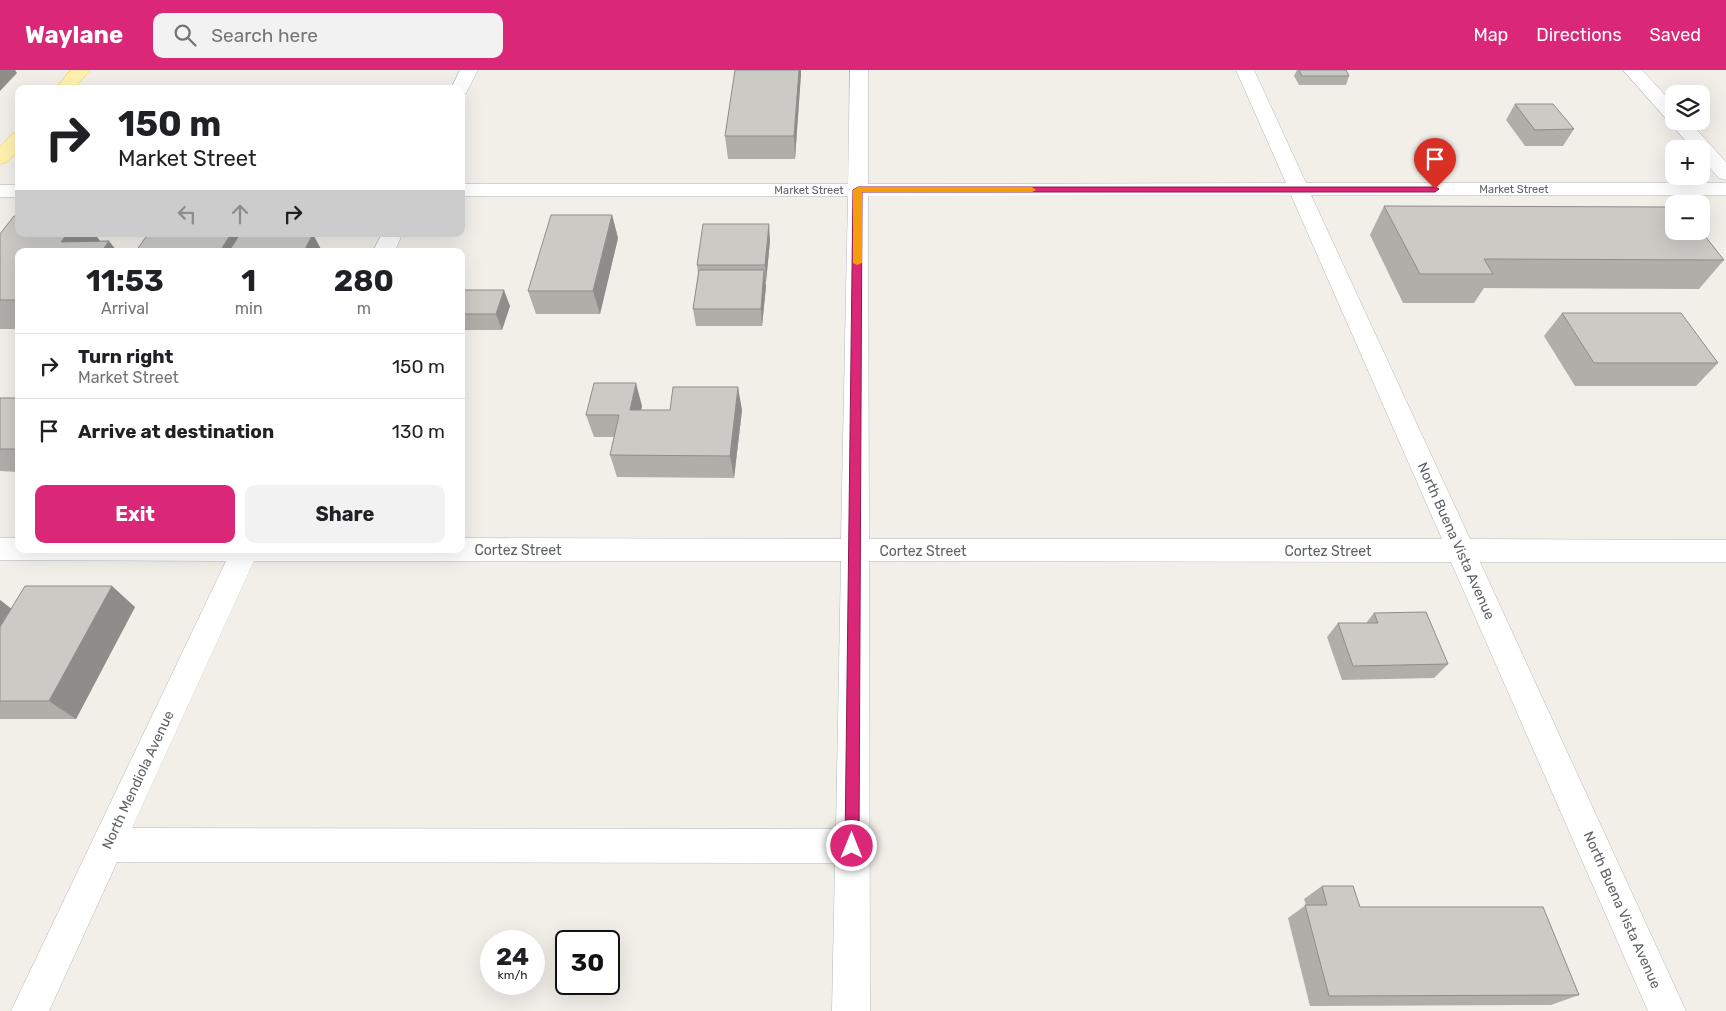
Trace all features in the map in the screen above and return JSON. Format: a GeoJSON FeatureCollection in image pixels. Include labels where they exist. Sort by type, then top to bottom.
{"type":"FeatureCollection","features":[{"type":"Feature","properties":{"kind":"main road"},"geometry":{"type":"LineString","coordinates":[[68,85],[81,70]]}},
{"type":"Feature","properties":{"kind":"main road"},"geometry":{"type":"LineString","coordinates":[[0,158],[15,142]]}},
{"type":"Feature","properties":{"kind":"street"},"geometry":{"type":"LineString","coordinates":[[462,85],[469,70]]}},
{"type":"Feature","properties":{"kind":"street"},"geometry":{"type":"LineString","coordinates":[[851,1011],[859,70]]}},
{"type":"Feature","properties":{"kind":"street","name":"North Buena Vista Avenue"},"geometry":{"type":"LineString","coordinates":[[1245,70],[1667,1011]]}},
{"type":"Feature","properties":{"kind":"street"},"geometry":{"type":"LineString","coordinates":[[1632,70],[1665,106]]}},
{"type":"Feature","properties":{"kind":"street"},"geometry":{"type":"LineString","coordinates":[[1686,130],[1726,174]]}},
{"type":"Feature","properties":{"kind":"street","name":"Market Street"},"geometry":{"type":"LineString","coordinates":[[465,190],[1726,189]]}},
{"type":"Feature","properties":{"kind":"street"},"geometry":{"type":"LineString","coordinates":[[0,191],[15,191]]}},
{"type":"Feature","properties":{"kind":"street","name":"Cortez Street"},"geometry":{"type":"LineString","coordinates":[[0,549],[15,549]]}},
{"type":"Feature","properties":{"kind":"street","name":"Cortez Street"},"geometry":{"type":"LineString","coordinates":[[465,550],[1726,551]]}},
{"type":"Feature","properties":{"kind":"street","name":"North Mendiola Avenue"},"geometry":{"type":"LineString","coordinates":[[30,1011],[243,553]]}},
{"type":"Feature","properties":{"kind":"street"},"geometry":{"type":"LineString","coordinates":[[108,845],[852,846]]}},
{"type":"Feature","properties":{"kind":"building"},"geometry":{"type":"Polygon","coordinates":[[[735,70],[799,70],[794,136],[725,136],[735,70]]]}},
{"type":"Feature","properties":{"kind":"building"},"geometry":{"type":"Polygon","coordinates":[[[1299,70],[1346,70],[1349,76],[1302,76],[1299,70]]]}},
{"type":"Feature","properties":{"kind":"building"},"geometry":{"type":"Polygon","coordinates":[[[1515,104],[1553,104],[1574,129],[1535,130],[1515,104]]]}},
{"type":"Feature","properties":{"kind":"building"},"geometry":{"type":"Polygon","coordinates":[[[1384,206],[1665,207],[1665,240],[1708,240],[1724,260],[1484,259],[1493,274],[1420,274],[1384,206]]]}},
{"type":"Feature","properties":{"kind":"building"},"geometry":{"type":"Polygon","coordinates":[[[551,215],[612,215],[593,291],[528,291],[551,215]]]}},
{"type":"Feature","properties":{"kind":"building"},"geometry":{"type":"Polygon","coordinates":[[[15,216],[15,237],[65,237],[61,242],[109,241],[104,248],[15,248],[15,300],[0,300],[0,234],[15,216]]]}},
{"type":"Feature","properties":{"kind":"building"},"geometry":{"type":"Polygon","coordinates":[[[703,224],[769,224],[765,265],[697,265],[703,224]]]}},
{"type":"Feature","properties":{"kind":"building"},"geometry":{"type":"Polygon","coordinates":[[[146,237],[229,237],[222,248],[138,248],[146,237]]]}},
{"type":"Feature","properties":{"kind":"building"},"geometry":{"type":"Polygon","coordinates":[[[238,237],[311,237],[306,248],[231,248],[238,237]]]}},
{"type":"Feature","properties":{"kind":"building"},"geometry":{"type":"Polygon","coordinates":[[[699,270],[764,270],[761,309],[693,309],[699,270]]]}},
{"type":"Feature","properties":{"kind":"building"},"geometry":{"type":"Polygon","coordinates":[[[465,290],[504,290],[496,314],[465,314],[465,290]]]}},
{"type":"Feature","properties":{"kind":"building"},"geometry":{"type":"Polygon","coordinates":[[[1562,313],[1681,313],[1718,363],[1594,363],[1562,313]]]}},
{"type":"Feature","properties":{"kind":"building"},"geometry":{"type":"Polygon","coordinates":[[[594,383],[636,383],[630,410],[670,410],[673,387],[738,387],[730,456],[610,455],[619,415],[586,415],[594,383]]]}},
{"type":"Feature","properties":{"kind":"building"},"geometry":{"type":"Polygon","coordinates":[[[0,398],[15,398],[15,449],[0,449],[0,398]]]}},
{"type":"Feature","properties":{"kind":"building"},"geometry":{"type":"Polygon","coordinates":[[[25,586],[112,586],[49,701],[0,701],[0,627],[25,586]]]}},
{"type":"Feature","properties":{"kind":"building"},"geometry":{"type":"Polygon","coordinates":[[[1426,612],[1448,664],[1353,666],[1338,623],[1378,623],[1374,613],[1426,612]]]}},
{"type":"Feature","properties":{"kind":"building"},"geometry":{"type":"Polygon","coordinates":[[[1322,886],[1353,886],[1360,907],[1543,907],[1579,995],[1329,996],[1305,905],[1327,905],[1322,886]]]}},
{"type":"Feature","properties":{"kind":"slow traffic"},"geometry":{"type":"LineString","coordinates":[[857,263],[858,190],[1032,190]]}},
{"type":"Feature","properties":{"kind":"route"},"geometry":{"type":"LineString","coordinates":[[852,846],[858,190],[1435,189]]}}]}
